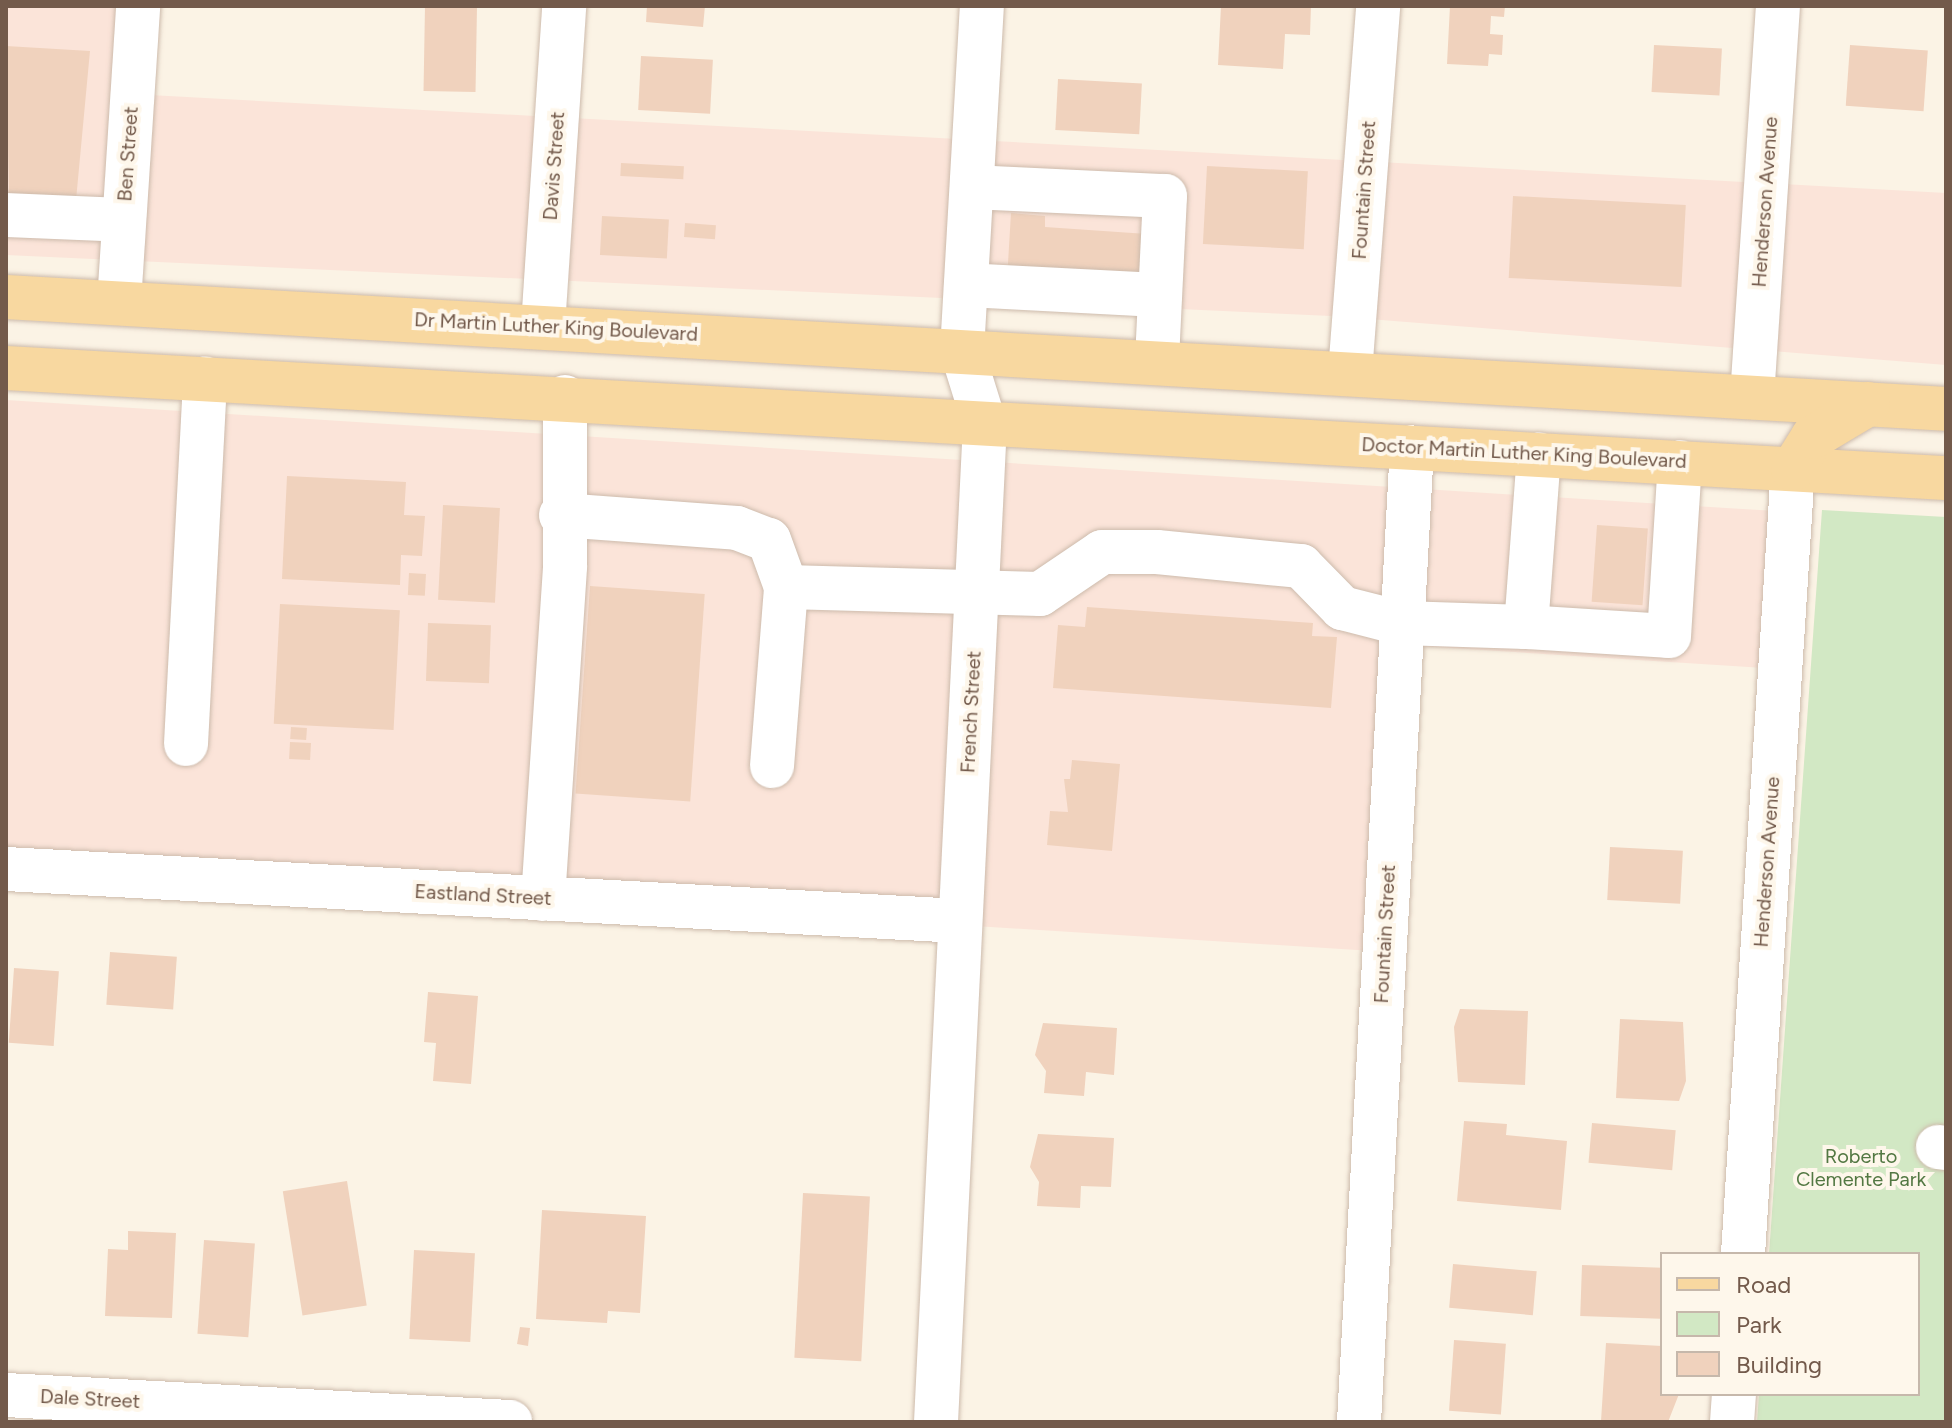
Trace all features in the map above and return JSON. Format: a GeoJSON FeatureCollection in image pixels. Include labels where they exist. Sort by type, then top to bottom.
{"type":"FeatureCollection","features":[{"type":"Feature","properties":{"kind":"main road","name":"Dr Martin Luther King Boulevard"},"geometry":{"type":"LineString","coordinates":[[6,297],[1157,362]]}},
{"type":"Feature","properties":{"kind":"main road"},"geometry":{"type":"LineString","coordinates":[[1157,362],[1946,409]]}},
{"type":"Feature","properties":{"kind":"main road"},"geometry":{"type":"LineString","coordinates":[[6,368],[984,422]]}},
{"type":"Feature","properties":{"kind":"main road"},"geometry":{"type":"LineString","coordinates":[[1793,469],[1813,437],[1868,404]]}},
{"type":"Feature","properties":{"kind":"main road","name":"Doctor Martin Luther King Boulevard"},"geometry":{"type":"LineString","coordinates":[[984,422],[1946,478]]}},
{"type":"Feature","properties":{"kind":"street","name":"Ben Street"},"geometry":{"type":"LineString","coordinates":[[119,303],[138,6]]}},
{"type":"Feature","properties":{"kind":"street","name":"Davis Street"},"geometry":{"type":"LineString","coordinates":[[543,326],[564,6]]}},
{"type":"Feature","properties":{"kind":"street","name":"French Street"},"geometry":{"type":"LineString","coordinates":[[936,1422],[984,422],[962,351],[982,6]]}},
{"type":"Feature","properties":{"kind":"street","name":"Fountain Street"},"geometry":{"type":"LineString","coordinates":[[1350,373],[1378,6]]}},
{"type":"Feature","properties":{"kind":"street","name":"Henderson Avenue"},"geometry":{"type":"LineString","coordinates":[[1752,397],[1778,6]]}},
{"type":"Feature","properties":{"kind":"street"},"geometry":{"type":"LineString","coordinates":[[972,187],[1165,196],[1157,362]]}},
{"type":"Feature","properties":{"kind":"street"},"geometry":{"type":"LineString","coordinates":[[6,215],[124,220]]}},
{"type":"Feature","properties":{"kind":"street"},"geometry":{"type":"LineString","coordinates":[[966,285],[1160,295]]}},
{"type":"Feature","properties":{"kind":"street"},"geometry":{"type":"LineString","coordinates":[[186,744],[205,378]]}},
{"type":"Feature","properties":{"kind":"street"},"geometry":{"type":"LineString","coordinates":[[543,899],[565,566],[561,515],[565,397]]}},
{"type":"Feature","properties":{"kind":"street","name":"Fountain Street"},"geometry":{"type":"LineString","coordinates":[[1359,1422],[1412,447]]}},
{"type":"Feature","properties":{"kind":"street"},"geometry":{"type":"LineString","coordinates":[[1526,627],[1539,454]]}},
{"type":"Feature","properties":{"kind":"street"},"geometry":{"type":"LineString","coordinates":[[786,587],[976,597],[1040,594],[1102,552],[1157,552],[1301,566],[1342,608],[1401,623],[1669,636],[1680,462]]}},
{"type":"Feature","properties":{"kind":"street","name":"Henderson Avenue"},"geometry":{"type":"LineString","coordinates":[[1743,1252],[1793,469]]}},
{"type":"Feature","properties":{"kind":"street"},"geometry":{"type":"LineString","coordinates":[[561,515],[737,528],[769,540],[786,587],[772,766]]}},
{"type":"Feature","properties":{"kind":"street","name":"Eastland Street"},"geometry":{"type":"LineString","coordinates":[[6,869],[960,921]]}},
{"type":"Feature","properties":{"kind":"street","name":"Dale Street"},"geometry":{"type":"LineString","coordinates":[[6,1395],[412,1420],[510,1422]]}},
{"type":"Feature","properties":{"kind":"street"},"geometry":{"type":"LineString","coordinates":[[1732,1422],[1734,1396]]}},
{"type":"Feature","properties":{"kind":"shaded area"},"geometry":{"type":"Polygon","coordinates":[[[6,6],[118,6],[113,93],[1946,193],[1946,365],[1331,316],[6,255],[6,6]]]}},
{"type":"Feature","properties":{"kind":"shaded area"},"geometry":{"type":"Polygon","coordinates":[[[6,400],[1806,513],[1795,670],[1388,644],[1373,951],[6,865],[6,400]]]}},
{"type":"Feature","properties":{"kind":"green space","name":"Roberto Clemente Park"},"geometry":{"type":"Polygon","coordinates":[[[1822,510],[1946,517],[1946,1422],[1757,1422],[1759,1396],[1920,1396],[1920,1252],[1769,1252],[1822,510]]]}},
{"type":"Feature","properties":{"kind":"building"},"geometry":{"type":"Polygon","coordinates":[[[425,6],[477,7],[476,92],[424,91],[425,6]]]}},
{"type":"Feature","properties":{"kind":"building"},"geometry":{"type":"Polygon","coordinates":[[[647,6],[705,6],[703,27],[646,22],[647,6]]]}},
{"type":"Feature","properties":{"kind":"building"},"geometry":{"type":"Polygon","coordinates":[[[1221,6],[1311,6],[1310,35],[1285,34],[1283,69],[1218,65],[1221,6]]]}},
{"type":"Feature","properties":{"kind":"building"},"geometry":{"type":"Polygon","coordinates":[[[1450,6],[1505,6],[1504,17],[1491,16],[1490,34],[1503,35],[1502,55],[1489,54],[1488,66],[1447,64],[1450,6]]]}},
{"type":"Feature","properties":{"kind":"building"},"geometry":{"type":"Polygon","coordinates":[[[1654,45],[1722,49],[1719,95],[1652,92],[1654,45]]]}},
{"type":"Feature","properties":{"kind":"building"},"geometry":{"type":"Polygon","coordinates":[[[1850,45],[1928,50],[1924,111],[1846,106],[1850,45]]]}},
{"type":"Feature","properties":{"kind":"building"},"geometry":{"type":"Polygon","coordinates":[[[6,46],[90,51],[76,200],[9,195],[6,46]]]}},
{"type":"Feature","properties":{"kind":"building"},"geometry":{"type":"Polygon","coordinates":[[[641,56],[713,60],[710,114],[638,110],[641,56]]]}},
{"type":"Feature","properties":{"kind":"building"},"geometry":{"type":"Polygon","coordinates":[[[1058,79],[1142,83],[1139,134],[1055,130],[1058,79]]]}},
{"type":"Feature","properties":{"kind":"building"},"geometry":{"type":"Polygon","coordinates":[[[621,163],[684,166],[683,179],[620,176],[621,163]]]}},
{"type":"Feature","properties":{"kind":"building"},"geometry":{"type":"Polygon","coordinates":[[[1207,166],[1308,171],[1304,249],[1203,244],[1207,166]]]}},
{"type":"Feature","properties":{"kind":"building"},"geometry":{"type":"Polygon","coordinates":[[[1513,196],[1686,205],[1681,287],[1509,278],[1513,196]]]}},
{"type":"Feature","properties":{"kind":"building"},"geometry":{"type":"Polygon","coordinates":[[[1011,213],[1045,216],[1045,227],[1147,234],[1144,288],[1007,280],[1011,213]]]}},
{"type":"Feature","properties":{"kind":"building"},"geometry":{"type":"Polygon","coordinates":[[[602,216],[669,220],[667,258],[600,255],[602,216]]]}},
{"type":"Feature","properties":{"kind":"building"},"geometry":{"type":"Polygon","coordinates":[[[685,223],[716,225],[715,239],[684,237],[685,223]]]}},
{"type":"Feature","properties":{"kind":"building"},"geometry":{"type":"Polygon","coordinates":[[[287,476],[406,482],[404,515],[425,516],[422,556],[401,555],[400,585],[282,579],[287,476]]]}},
{"type":"Feature","properties":{"kind":"building"},"geometry":{"type":"Polygon","coordinates":[[[443,505],[500,508],[495,603],[438,600],[443,505]]]}},
{"type":"Feature","properties":{"kind":"building"},"geometry":{"type":"Polygon","coordinates":[[[1597,525],[1648,529],[1643,605],[1592,602],[1597,525]]]}},
{"type":"Feature","properties":{"kind":"building"},"geometry":{"type":"Polygon","coordinates":[[[409,573],[426,574],[425,596],[408,595],[409,573]]]}},
{"type":"Feature","properties":{"kind":"building"},"geometry":{"type":"Polygon","coordinates":[[[590,586],[705,594],[690,802],[575,793],[590,586]]]}},
{"type":"Feature","properties":{"kind":"building"},"geometry":{"type":"Polygon","coordinates":[[[280,604],[400,610],[394,730],[274,724],[280,604]]]}},
{"type":"Feature","properties":{"kind":"building"},"geometry":{"type":"Polygon","coordinates":[[[1087,607],[1313,623],[1312,636],[1337,637],[1331,708],[1053,688],[1058,625],[1085,627],[1087,607]]]}},
{"type":"Feature","properties":{"kind":"building"},"geometry":{"type":"Polygon","coordinates":[[[428,623],[491,625],[489,683],[426,681],[428,623]]]}},
{"type":"Feature","properties":{"kind":"building"},"geometry":{"type":"Polygon","coordinates":[[[291,727],[307,728],[306,740],[290,739],[291,727]]]}},
{"type":"Feature","properties":{"kind":"building"},"geometry":{"type":"Polygon","coordinates":[[[290,742],[311,743],[310,760],[289,759],[290,742]]]}},
{"type":"Feature","properties":{"kind":"building"},"geometry":{"type":"Polygon","coordinates":[[[1072,760],[1120,764],[1112,851],[1047,845],[1050,811],[1068,812],[1064,779],[1070,779],[1072,760]]]}},
{"type":"Feature","properties":{"kind":"building"},"geometry":{"type":"Polygon","coordinates":[[[1610,847],[1683,851],[1680,904],[1607,900],[1610,847]]]}},
{"type":"Feature","properties":{"kind":"building"},"geometry":{"type":"Polygon","coordinates":[[[110,952],[177,957],[173,1010],[106,1005],[110,952]]]}},
{"type":"Feature","properties":{"kind":"building"},"geometry":{"type":"Polygon","coordinates":[[[14,968],[59,971],[54,1046],[9,1043],[14,968]]]}},
{"type":"Feature","properties":{"kind":"building"},"geometry":{"type":"Polygon","coordinates":[[[428,992],[478,996],[471,1084],[433,1081],[436,1043],[424,1042],[428,992]]]}},
{"type":"Feature","properties":{"kind":"building"},"geometry":{"type":"Polygon","coordinates":[[[1460,1009],[1528,1011],[1525,1085],[1458,1082],[1454,1027],[1460,1009]]]}},
{"type":"Feature","properties":{"kind":"building"},"geometry":{"type":"Polygon","coordinates":[[[1620,1019],[1683,1022],[1686,1081],[1679,1101],[1616,1098],[1620,1019]]]}},
{"type":"Feature","properties":{"kind":"building"},"geometry":{"type":"Polygon","coordinates":[[[1043,1023],[1117,1028],[1114,1075],[1086,1072],[1084,1096],[1044,1093],[1046,1071],[1035,1055],[1043,1023]]]}},
{"type":"Feature","properties":{"kind":"building"},"geometry":{"type":"Polygon","coordinates":[[[1464,1121],[1507,1124],[1506,1135],[1567,1141],[1561,1210],[1457,1201],[1464,1121]]]}},
{"type":"Feature","properties":{"kind":"building"},"geometry":{"type":"Polygon","coordinates":[[[1592,1123],[1676,1130],[1672,1170],[1589,1163],[1592,1123]]]}},
{"type":"Feature","properties":{"kind":"building"},"geometry":{"type":"Polygon","coordinates":[[[1038,1134],[1114,1138],[1111,1187],[1081,1186],[1080,1208],[1037,1206],[1039,1182],[1030,1167],[1038,1134]]]}},
{"type":"Feature","properties":{"kind":"building"},"geometry":{"type":"Polygon","coordinates":[[[347,1181],[367,1305],[303,1316],[283,1191],[347,1181]]]}},
{"type":"Feature","properties":{"kind":"building"},"geometry":{"type":"Polygon","coordinates":[[[803,1193],[870,1197],[861,1361],[794,1358],[803,1193]]]}},
{"type":"Feature","properties":{"kind":"building"},"geometry":{"type":"Polygon","coordinates":[[[542,1210],[646,1216],[640,1313],[608,1311],[607,1323],[536,1319],[542,1210]]]}},
{"type":"Feature","properties":{"kind":"building"},"geometry":{"type":"Polygon","coordinates":[[[128,1231],[176,1233],[172,1318],[105,1316],[108,1249],[128,1250],[128,1231]]]}},
{"type":"Feature","properties":{"kind":"building"},"geometry":{"type":"Polygon","coordinates":[[[204,1240],[255,1244],[248,1337],[197,1334],[204,1240]]]}},
{"type":"Feature","properties":{"kind":"building"},"geometry":{"type":"Polygon","coordinates":[[[414,1250],[475,1253],[470,1342],[409,1339],[414,1250]]]}},
{"type":"Feature","properties":{"kind":"building"},"geometry":{"type":"Polygon","coordinates":[[[1453,1264],[1537,1271],[1533,1315],[1449,1308],[1453,1264]]]}},
{"type":"Feature","properties":{"kind":"building"},"geometry":{"type":"Polygon","coordinates":[[[1582,1265],[1660,1268],[1660,1319],[1580,1316],[1582,1265]]]}},
{"type":"Feature","properties":{"kind":"building"},"geometry":{"type":"Polygon","coordinates":[[[520,1327],[530,1328],[528,1346],[517,1344],[520,1327]]]}},
{"type":"Feature","properties":{"kind":"building"},"geometry":{"type":"Polygon","coordinates":[[[1454,1340],[1506,1344],[1501,1414],[1449,1411],[1454,1340]]]}},
{"type":"Feature","properties":{"kind":"building"},"geometry":{"type":"Polygon","coordinates":[[[1606,1343],[1660,1346],[1660,1396],[1678,1396],[1668,1422],[1601,1421],[1606,1343]]]}}]}
